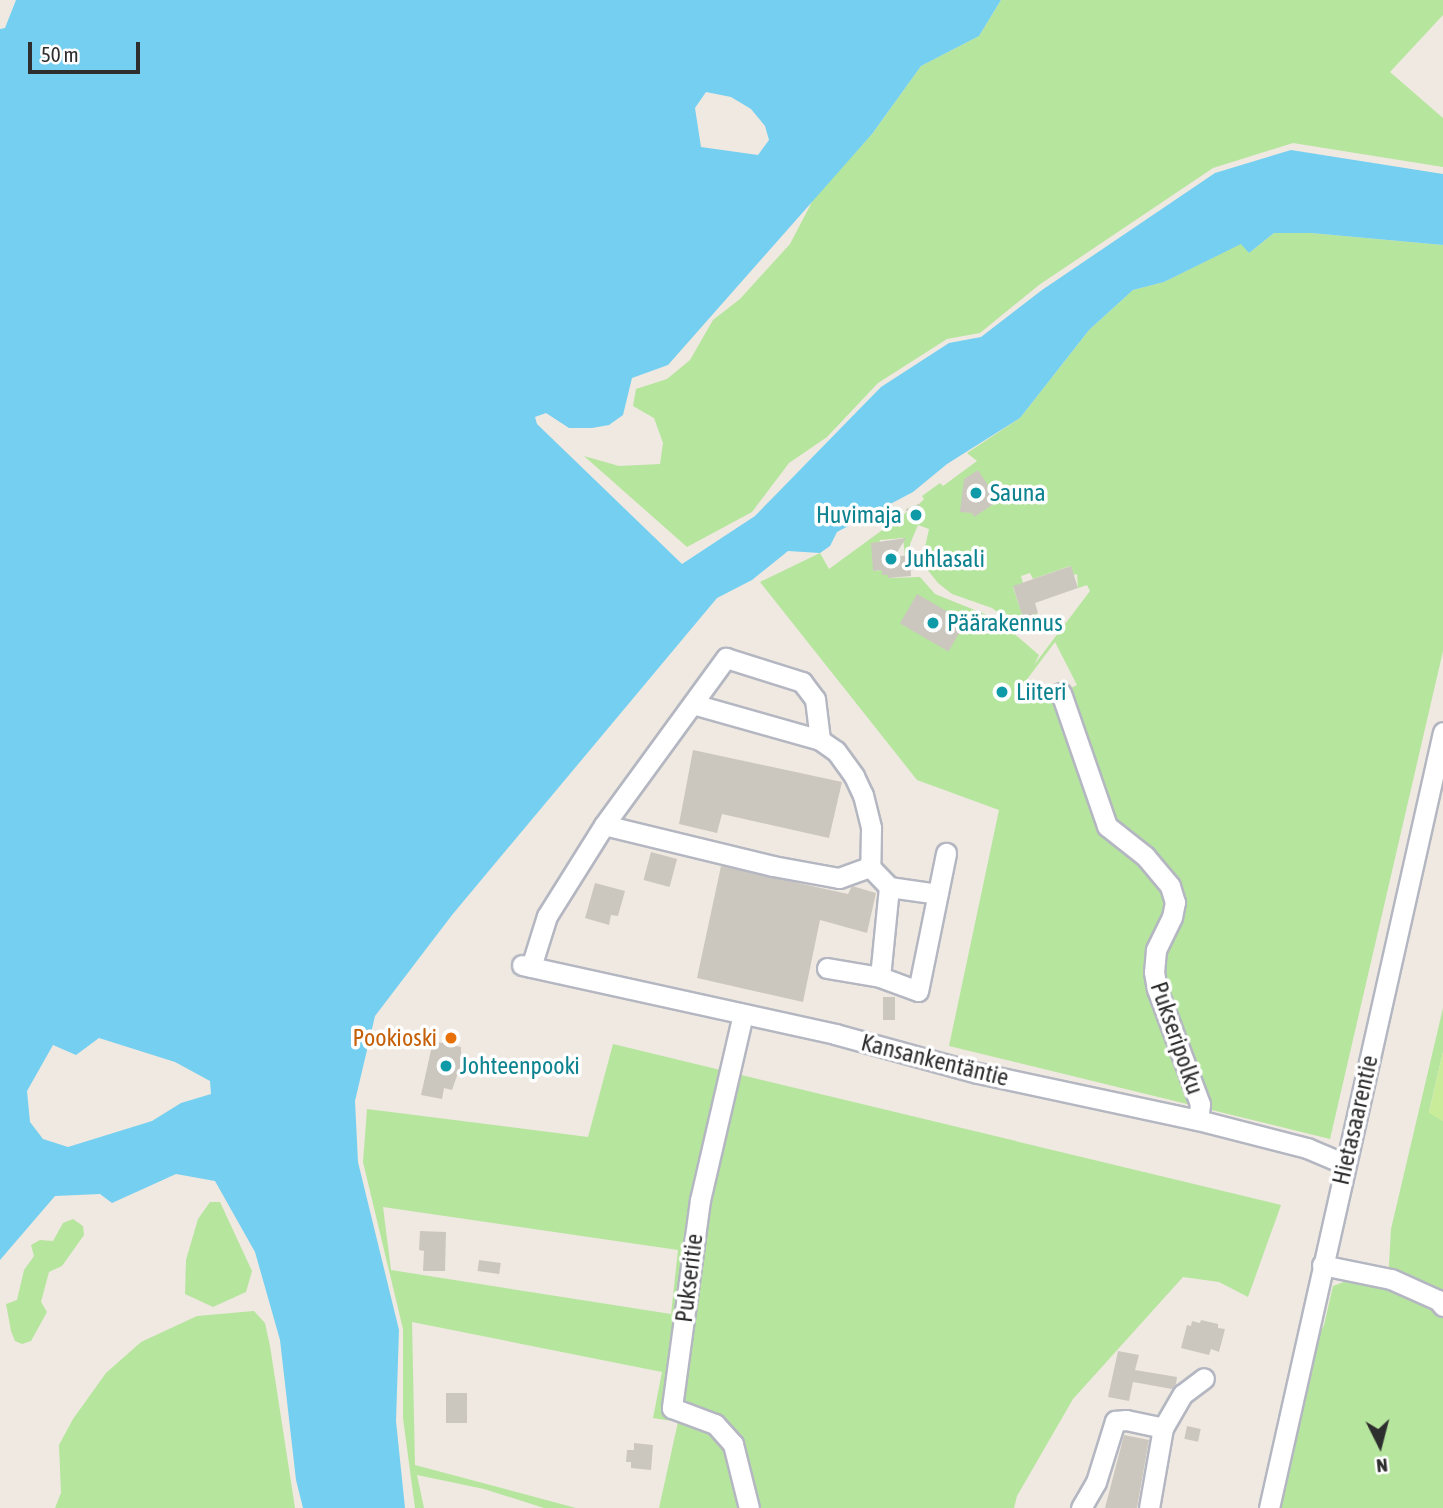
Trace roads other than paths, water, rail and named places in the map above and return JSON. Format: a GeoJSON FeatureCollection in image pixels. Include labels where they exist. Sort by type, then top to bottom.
{"type":"FeatureCollection","features":[{"type":"Feature","properties":{"kind":"street"},"geometry":{"type":"LineString","coordinates":[[820,740],[815,699],[802,682],[726,658],[604,825],[774,866],[839,878],[870,867]]}},
{"type":"Feature","properties":{"kind":"street","name":"Pukseripolku"},"geometry":{"type":"LineString","coordinates":[[1061,693],[1107,826],[1145,856],[1170,886],[1175,902],[1172,917],[1156,950],[1154,972],[1157,989],[1200,1104],[1198,1120]]}},
{"type":"Feature","properties":{"kind":"street"},"geometry":{"type":"LineString","coordinates":[[693,704],[820,740],[836,751],[863,795],[870,828],[870,867],[889,887],[938,894]]}},
{"type":"Feature","properties":{"kind":"street","name":"Hietasaarentie"},"geometry":{"type":"LineString","coordinates":[[1269,1508],[1443,732]]}},
{"type":"Feature","properties":{"kind":"street","name":"Kansankentäntie"},"geometry":{"type":"LineString","coordinates":[[604,825],[547,916],[527,966],[835,1034],[978,1073],[1198,1120],[1307,1148],[1345,1164]]}},
{"type":"Feature","properties":{"kind":"street"},"geometry":{"type":"LineString","coordinates":[[827,968],[880,977],[918,991],[946,853]]}},
{"type":"Feature","properties":{"kind":"street"},"geometry":{"type":"LineString","coordinates":[[880,977],[889,887]]}},
{"type":"Feature","properties":{"kind":"street","name":"Pukseritie"},"geometry":{"type":"LineString","coordinates":[[743,1014],[700,1200],[672,1408],[715,1424],[733,1444],[749,1508]]}},
{"type":"Feature","properties":{"kind":"street"},"geometry":{"type":"LineString","coordinates":[[1322,1265],[1391,1279],[1438,1300],[1443,1306]]}},
{"type":"Feature","properties":{"kind":"street"},"geometry":{"type":"LineString","coordinates":[[1149,1508],[1163,1428],[1183,1394],[1204,1378]]}},
{"type":"Feature","properties":{"kind":"street"},"geometry":{"type":"LineString","coordinates":[[1081,1508],[1096,1482],[1115,1421],[1126,1420],[1163,1428]]}},
{"type":"Feature","properties":{"kind":"water"},"geometry":{"type":"Polygon","coordinates":[[[16,0],[1001,0],[979,36],[921,66],[872,134],[668,365],[632,378],[623,415],[609,425],[592,428],[569,428],[546,413],[535,417],[537,424],[682,564],[755,516],[881,387],[949,343],[981,337],[1042,290],[1215,173],[1291,150],[1443,174],[1443,245],[1311,233],[1274,233],[1249,253],[1241,244],[1164,282],[1133,290],[1089,330],[1020,418],[947,464],[913,492],[837,532],[830,546],[820,553],[788,551],[752,580],[717,598],[452,915],[375,1016],[355,1101],[358,1162],[399,1330],[396,1421],[405,1508],[303,1508],[296,1480],[280,1340],[255,1252],[215,1181],[176,1174],[112,1203],[100,1194],[55,1196],[0,1260],[0,29],[5,28],[16,0]],[[706,92],[695,108],[701,147],[758,155],[769,140],[765,126],[751,109],[731,97],[706,92]],[[99,1038],[76,1055],[53,1045],[27,1091],[30,1122],[43,1139],[68,1147],[152,1121],[181,1103],[211,1094],[210,1081],[175,1062],[99,1038]]]}},
{"type":"Feature","properties":{"kind":"place","name":"Sauna"},"geometry":{"type":"Point","coordinates":[976,493]}},
{"type":"Feature","properties":{"kind":"place","name":"Huvimaja"},"geometry":{"type":"Point","coordinates":[916,515]}},
{"type":"Feature","properties":{"kind":"place","name":"Juhlasali"},"geometry":{"type":"Point","coordinates":[891,559]}},
{"type":"Feature","properties":{"kind":"place","name":"Päärakennus"},"geometry":{"type":"Point","coordinates":[933,623]}},
{"type":"Feature","properties":{"kind":"place","name":"Liiteri"},"geometry":{"type":"Point","coordinates":[1002,692]}},
{"type":"Feature","properties":{"kind":"place","name":"Pookioski"},"geometry":{"type":"Point","coordinates":[451,1038]}},
{"type":"Feature","properties":{"kind":"place","name":"Johteenpooki"},"geometry":{"type":"Point","coordinates":[446,1066]}}]}
